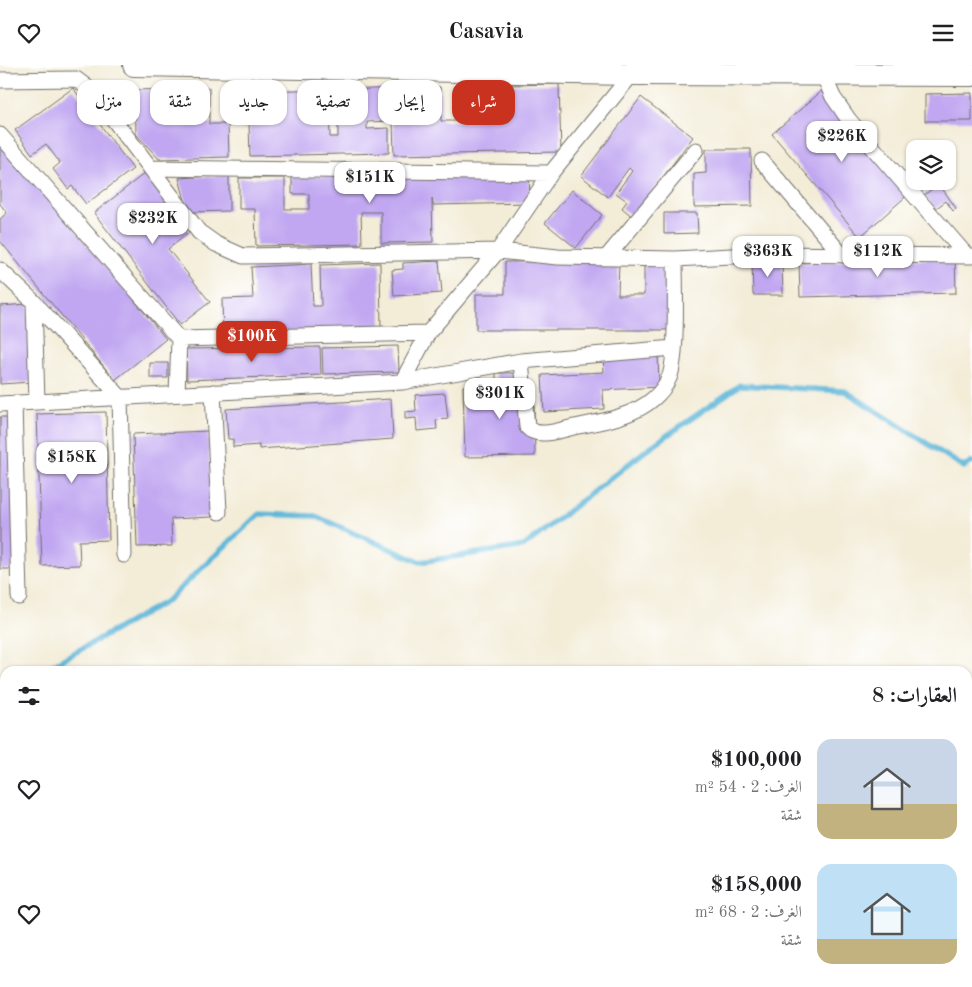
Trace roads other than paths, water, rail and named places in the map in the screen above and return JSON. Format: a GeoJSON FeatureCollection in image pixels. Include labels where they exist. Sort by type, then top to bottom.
{"type":"FeatureCollection","features":[{"type":"Feature","properties":{"kind":"main road"},"geometry":{"type":"LineString","coordinates":[[134,65],[632,74],[820,69],[972,75]]}},
{"type":"Feature","properties":{"kind":"street"},"geometry":{"type":"LineString","coordinates":[[820,69],[833,97],[849,120],[970,256]]}},
{"type":"Feature","properties":{"kind":"street"},"geometry":{"type":"LineString","coordinates":[[402,382],[428,333],[498,251],[551,173],[632,74]]}},
{"type":"Feature","properties":{"kind":"street"},"geometry":{"type":"LineString","coordinates":[[0,80],[76,79],[92,91],[199,231],[216,244],[243,256],[498,251],[558,257],[675,259],[769,254],[970,256]]}},
{"type":"Feature","properties":{"kind":"street"},"geometry":{"type":"LineString","coordinates":[[0,135],[179,339],[177,394]]}},
{"type":"Feature","properties":{"kind":"street"},"geometry":{"type":"LineString","coordinates":[[606,258],[696,150]]}},
{"type":"Feature","properties":{"kind":"street"},"geometry":{"type":"LineString","coordinates":[[762,161],[842,255]]}},
{"type":"Feature","properties":{"kind":"street"},"geometry":{"type":"LineString","coordinates":[[151,169],[551,173]]}},
{"type":"Feature","properties":{"kind":"street"},"geometry":{"type":"LineString","coordinates":[[521,361],[527,427],[535,433],[549,433],[631,412],[652,400],[670,377],[674,348],[675,259]]}},
{"type":"Feature","properties":{"kind":"street"},"geometry":{"type":"LineString","coordinates":[[0,269],[34,302],[120,397],[124,555]]}},
{"type":"Feature","properties":{"kind":"street"},"geometry":{"type":"LineString","coordinates":[[34,302],[36,402]]}},
{"type":"Feature","properties":{"kind":"street"},"geometry":{"type":"LineString","coordinates":[[179,339],[428,333]]}},
{"type":"Feature","properties":{"kind":"street"},"geometry":{"type":"LineString","coordinates":[[18,597],[7,403],[402,382],[521,361],[674,348]]}},
{"type":"Feature","properties":{"kind":"street"},"geometry":{"type":"LineString","coordinates":[[212,392],[219,512]]}},
{"type":"Feature","properties":{"kind":"waterway"},"geometry":{"type":"LineString","coordinates":[[51,666],[167,601],[259,514],[315,516],[420,562],[524,546],[649,448],[740,385],[845,391],[964,467],[972,462]]}}]}
